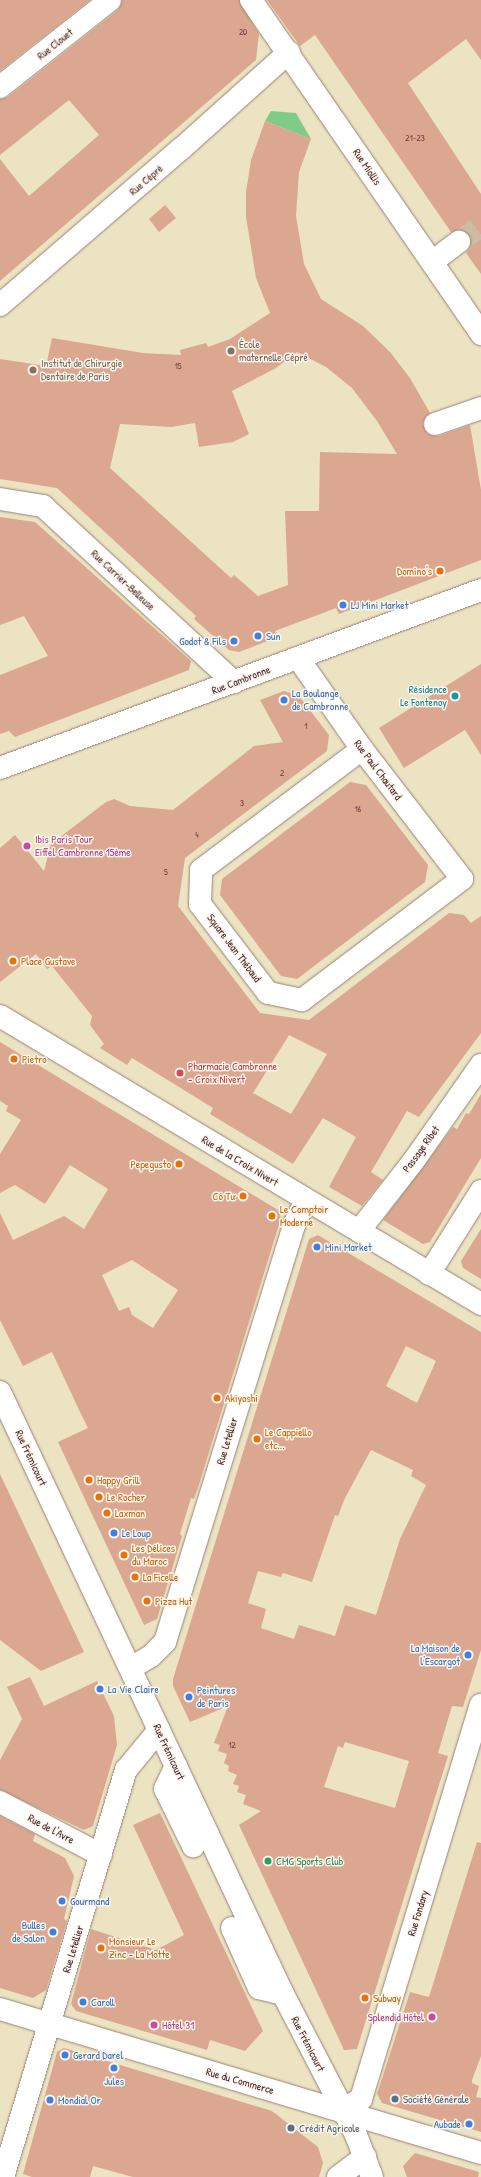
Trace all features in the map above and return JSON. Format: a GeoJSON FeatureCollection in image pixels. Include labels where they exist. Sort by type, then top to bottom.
{"type":"FeatureCollection","features":[{"type":"Feature","properties":{"kind":"street","name":"Rue Clouet"},"geometry":{"type":"LineString","coordinates":[[0,88],[110,0]]}},
{"type":"Feature","properties":{"kind":"street","name":"Rue Miollis"},"geometry":{"type":"LineString","coordinates":[[252,0],[481,334]]}},
{"type":"Feature","properties":{"kind":"street","name":"Rue Cépré"},"geometry":{"type":"LineString","coordinates":[[0,305],[181,149],[289,52]]}},
{"type":"Feature","properties":{"kind":"street"},"geometry":{"type":"LineString","coordinates":[[432,262],[459,242]]}},
{"type":"Feature","properties":{"kind":"street"},"geometry":{"type":"LineString","coordinates":[[435,424],[481,408]]}},
{"type":"Feature","properties":{"kind":"street","name":"Rue Carrier-Belleuse"},"geometry":{"type":"LineString","coordinates":[[0,499],[43,506],[234,682]]}},
{"type":"Feature","properties":{"kind":"street","name":"Rue Cambronne"},"geometry":{"type":"LineString","coordinates":[[0,768],[481,590]]}},
{"type":"Feature","properties":{"kind":"street","name":"Rue Paul Chautard"},"geometry":{"type":"LineString","coordinates":[[298,658],[362,749],[462,879]]}},
{"type":"Feature","properties":{"kind":"street","name":"Square Jean Thébaud"},"geometry":{"type":"LineString","coordinates":[[362,749],[201,870],[200,904],[268,993],[302,1000],[462,879]]}},
{"type":"Feature","properties":{"kind":"street","name":"Rue de la Croix Nivert"},"geometry":{"type":"LineString","coordinates":[[0,1016],[481,1304]]}},
{"type":"Feature","properties":{"kind":"street","name":"Passage Ribet"},"geometry":{"type":"LineString","coordinates":[[359,1231],[415,1159],[481,1065]]}},
{"type":"Feature","properties":{"kind":"street"},"geometry":{"type":"LineString","coordinates":[[429,1274],[481,1191]]}},
{"type":"Feature","properties":{"kind":"street","name":"Rue Letellier"},"geometry":{"type":"LineString","coordinates":[[131,1668],[151,1656],[165,1642],[295,1223],[306,1200]]}},
{"type":"Feature","properties":{"kind":"street","name":"Rue Frémicourt"},"geometry":{"type":"LineString","coordinates":[[0,1392],[283,1994],[341,2110],[356,2135],[368,2167]]}},
{"type":"Feature","properties":{"kind":"street","name":"Rue Fondary"},"geometry":{"type":"LineString","coordinates":[[341,2110],[361,2099],[481,1705]]}},
{"type":"Feature","properties":{"kind":"street","name":"Rue Letellier"},"geometry":{"type":"LineString","coordinates":[[3,2177],[126,1770],[159,1730]]}},
{"type":"Feature","properties":{"kind":"street"},"geometry":{"type":"LineString","coordinates":[[176,1766],[165,1789],[192,1846]]}},
{"type":"Feature","properties":{"kind":"street","name":"Rue de l'Avre"},"geometry":{"type":"LineString","coordinates":[[0,1802],[101,1855]]}},
{"type":"Feature","properties":{"kind":"street"},"geometry":{"type":"LineString","coordinates":[[232,1928],[259,1988],[283,1994]]}},
{"type":"Feature","properties":{"kind":"street","name":"Rue du Commerce"},"geometry":{"type":"LineString","coordinates":[[0,2009],[481,2152]]}},
{"type":"Feature","properties":{"kind":"street"},"geometry":{"type":"LineString","coordinates":[[338,2177],[368,2167]]}},
{"type":"Feature","properties":{"kind":"green space"},"geometry":{"type":"Polygon","coordinates":[[[271,111],[296,113],[311,139],[265,121],[271,111]]]}},
{"type":"Feature","properties":{"kind":"building"},"geometry":{"type":"Polygon","coordinates":[[[0,0],[90,0],[0,71],[0,0]]]}},
{"type":"Feature","properties":{"kind":"building"},"geometry":{"type":"Polygon","coordinates":[[[122,0],[239,0],[259,34],[256,60],[0,281],[0,159],[29,196],[99,135],[69,100],[0,155],[0,99],[8,97],[118,10],[122,0]]]}},
{"type":"Feature","properties":{"kind":"building"},"geometry":{"type":"Polygon","coordinates":[[[267,0],[481,0],[481,60],[466,39],[408,83],[481,194],[481,274],[466,253],[471,247],[469,235],[464,230],[451,232],[315,35],[300,46],[267,0]]]}},
{"type":"Feature","properties":{"kind":"building"},"geometry":{"type":"Polygon","coordinates":[[[265,121],[311,139],[299,172],[296,216],[304,264],[321,299],[363,326],[390,352],[410,378],[430,413],[423,422],[427,434],[439,436],[470,425],[481,490],[481,560],[339,614],[336,608],[275,631],[278,637],[239,652],[229,650],[194,619],[196,616],[57,488],[0,479],[0,359],[46,366],[52,338],[143,353],[181,355],[180,350],[206,343],[208,347],[230,339],[270,313],[256,278],[246,217],[246,192],[251,160],[265,121]],[[297,352],[276,368],[232,391],[249,434],[233,442],[199,447],[195,423],[171,427],[120,424],[110,468],[231,578],[234,575],[258,596],[288,585],[285,511],[319,511],[320,452],[397,454],[377,421],[352,388],[326,367],[297,352]]]}},
{"type":"Feature","properties":{"kind":"building"},"geometry":{"type":"Polygon","coordinates":[[[165,205],[176,218],[159,232],[149,219],[165,205]]]}},
{"type":"Feature","properties":{"kind":"building"},"geometry":{"type":"Polygon","coordinates":[[[0,517],[35,522],[191,661],[189,670],[15,737],[9,731],[0,734],[0,675],[48,656],[24,616],[0,625],[0,517]]]}},
{"type":"Feature","properties":{"kind":"building","name":"Résidence Le Fontenoy"},"geometry":{"type":"Polygon","coordinates":[[[481,664],[481,755],[465,730],[404,768],[379,728],[481,664]]]}},
{"type":"Feature","properties":{"kind":"building"},"geometry":{"type":"Polygon","coordinates":[[[284,691],[299,696],[329,735],[327,751],[185,858],[178,906],[260,1013],[309,1020],[449,913],[464,915],[471,923],[481,916],[481,1033],[419,1117],[407,1111],[371,1172],[383,1180],[362,1206],[329,1187],[356,1137],[323,1118],[293,1164],[210,1114],[213,1108],[132,1058],[127,1065],[100,1048],[104,1044],[90,1025],[92,1016],[52,966],[47,969],[36,954],[0,982],[0,848],[15,835],[44,871],[51,844],[106,802],[114,799],[130,806],[173,810],[254,746],[283,742],[260,700],[284,691]],[[289,1035],[253,1093],[291,1114],[327,1054],[289,1035]]]}},
{"type":"Feature","properties":{"kind":"building"},"geometry":{"type":"Polygon","coordinates":[[[350,782],[366,785],[428,865],[425,882],[297,979],[281,976],[220,895],[222,879],[350,782]]]}},
{"type":"Feature","properties":{"kind":"building"},"geometry":{"type":"Polygon","coordinates":[[[0,1042],[278,1210],[281,1218],[198,1488],[194,1499],[191,1498],[180,1534],[182,1536],[157,1619],[144,1625],[58,1442],[88,1428],[52,1352],[23,1366],[0,1320],[0,1213],[13,1240],[64,1216],[84,1229],[108,1189],[70,1165],[45,1204],[15,1185],[0,1193],[0,1154],[21,1120],[6,1111],[8,1106],[0,1101],[0,1042]],[[132,1260],[102,1275],[119,1311],[129,1307],[132,1315],[153,1328],[178,1290],[132,1260]]]}},
{"type":"Feature","properties":{"kind":"building"},"geometry":{"type":"Polygon","coordinates":[[[481,1094],[481,1158],[430,1242],[423,1244],[383,1220],[453,1127],[457,1129],[466,1113],[469,1114],[481,1094]]]}},
{"type":"Feature","properties":{"kind":"building"},"geometry":{"type":"Polygon","coordinates":[[[481,1229],[481,1279],[463,1268],[461,1261],[481,1229]]]}},
{"type":"Feature","properties":{"kind":"building"},"geometry":{"type":"Polygon","coordinates":[[[318,1235],[481,1332],[481,1650],[463,1707],[452,1706],[438,1753],[448,1756],[357,2049],[344,2050],[239,1825],[261,1811],[243,1804],[246,1795],[237,1792],[239,1786],[233,1784],[237,1775],[228,1771],[229,1766],[224,1763],[227,1754],[218,1751],[220,1745],[214,1743],[228,1706],[190,1722],[173,1686],[173,1679],[309,1239],[318,1235]],[[406,1346],[386,1386],[417,1403],[436,1361],[406,1346]],[[371,1450],[345,1498],[338,1516],[335,1515],[312,1582],[283,1573],[281,1577],[258,1571],[248,1603],[266,1609],[261,1628],[294,1639],[299,1625],[335,1636],[345,1605],[376,1615],[400,1539],[426,1485],[411,1476],[413,1470],[371,1450]],[[345,1742],[343,1748],[338,1746],[324,1787],[395,1808],[409,1761],[345,1742]]]}},
{"type":"Feature","properties":{"kind":"building"},"geometry":{"type":"Polygon","coordinates":[[[0,1474],[84,1652],[41,1671],[0,1640],[0,1474]]]}},
{"type":"Feature","properties":{"kind":"building"},"geometry":{"type":"Polygon","coordinates":[[[30,1677],[44,1706],[97,1681],[114,1716],[117,1745],[93,1826],[84,1830],[0,1790],[0,1760],[22,1719],[7,1687],[30,1677]]]}},
{"type":"Feature","properties":{"kind":"building"},"geometry":{"type":"Polygon","coordinates":[[[160,1813],[263,2031],[245,2051],[210,2040],[207,2050],[76,2011],[71,2004],[91,1929],[156,1950],[184,1935],[133,1825],[160,1813]]]}},
{"type":"Feature","properties":{"kind":"building"},"geometry":{"type":"Polygon","coordinates":[[[0,1816],[35,1834],[33,1841],[65,1858],[74,1876],[64,1919],[67,1921],[46,1990],[33,1998],[0,1988],[0,1816]]]}},
{"type":"Feature","properties":{"kind":"building"},"geometry":{"type":"Polygon","coordinates":[[[477,1842],[481,1843],[481,2056],[472,2083],[479,2086],[476,2097],[481,2098],[481,2132],[382,2103],[377,2094],[410,1992],[429,1997],[477,1842]]]}},
{"type":"Feature","properties":{"kind":"building"},"geometry":{"type":"Polygon","coordinates":[[[64,2048],[272,2111],[318,2147],[323,2163],[319,2177],[133,2177],[93,2166],[90,2177],[32,2177],[23,2174],[57,2052],[64,2048]]]}},
{"type":"Feature","properties":{"kind":"building"},"geometry":{"type":"Polygon","coordinates":[[[415,2153],[479,2172],[478,2177],[407,2177],[403,2166],[415,2153]]]}},
{"type":"Feature","properties":{"kind":"tunnel"},"geometry":{"type":"LineString","coordinates":[[459,242],[481,226]]}},
{"type":"Feature","properties":{"kind":"place","name":"École maternelle Cépré"},"geometry":{"type":"Point","coordinates":[231,351]}},
{"type":"Feature","properties":{"kind":"place","name":"Institut de Chirurgie Dentaire de Paris"},"geometry":{"type":"Point","coordinates":[33,370]}},
{"type":"Feature","properties":{"kind":"place","name":"Domino's"},"geometry":{"type":"Point","coordinates":[440,571]}},
{"type":"Feature","properties":{"kind":"place","name":"LJ Mini Market"},"geometry":{"type":"Point","coordinates":[343,605]}},
{"type":"Feature","properties":{"kind":"place","name":"Sun"},"geometry":{"type":"Point","coordinates":[258,636]}},
{"type":"Feature","properties":{"kind":"place","name":"Godot & Fils"},"geometry":{"type":"Point","coordinates":[234,641]}},
{"type":"Feature","properties":{"kind":"place","name":"Résidence Le Fontenoy"},"geometry":{"type":"Point","coordinates":[455,696]}},
{"type":"Feature","properties":{"kind":"place","name":"La Boulange de Cambronne"},"geometry":{"type":"Point","coordinates":[284,700]}},
{"type":"Feature","properties":{"kind":"place","name":"Ibis Paris Tour Eiffel Cambronne 15ème"},"geometry":{"type":"Point","coordinates":[27,846]}},
{"type":"Feature","properties":{"kind":"place","name":"Place Gustave"},"geometry":{"type":"Point","coordinates":[13,961]}},
{"type":"Feature","properties":{"kind":"place","name":"Pietro"},"geometry":{"type":"Point","coordinates":[14,1059]}},
{"type":"Feature","properties":{"kind":"place","name":"Pharmacie Cambronne - Croix Nivert"},"geometry":{"type":"Point","coordinates":[180,1073]}},
{"type":"Feature","properties":{"kind":"place","name":"Pepegusto"},"geometry":{"type":"Point","coordinates":[179,1164]}},
{"type":"Feature","properties":{"kind":"place","name":"Cô Tư"},"geometry":{"type":"Point","coordinates":[243,1196]}},
{"type":"Feature","properties":{"kind":"place","name":"Le Comptoir Moderne"},"geometry":{"type":"Point","coordinates":[272,1216]}},
{"type":"Feature","properties":{"kind":"place","name":"Mini Market"},"geometry":{"type":"Point","coordinates":[317,1247]}},
{"type":"Feature","properties":{"kind":"place","name":"Akiyoshi"},"geometry":{"type":"Point","coordinates":[217,1398]}},
{"type":"Feature","properties":{"kind":"place","name":"Le Cappiello etc..."},"geometry":{"type":"Point","coordinates":[257,1439]}},
{"type":"Feature","properties":{"kind":"place","name":"Happy Grill"},"geometry":{"type":"Point","coordinates":[89,1480]}},
{"type":"Feature","properties":{"kind":"place","name":"Le Rocher"},"geometry":{"type":"Point","coordinates":[99,1497]}},
{"type":"Feature","properties":{"kind":"place","name":"Laxman"},"geometry":{"type":"Point","coordinates":[107,1513]}},
{"type":"Feature","properties":{"kind":"place","name":"Le Loup"},"geometry":{"type":"Point","coordinates":[114,1533]}},
{"type":"Feature","properties":{"kind":"place","name":"Les Délices du Maroc"},"geometry":{"type":"Point","coordinates":[124,1555]}},
{"type":"Feature","properties":{"kind":"place","name":"La Ficelle"},"geometry":{"type":"Point","coordinates":[135,1577]}},
{"type":"Feature","properties":{"kind":"place","name":"Pizza Hut"},"geometry":{"type":"Point","coordinates":[147,1601]}},
{"type":"Feature","properties":{"kind":"place","name":"La Maison de l'Escargot"},"geometry":{"type":"Point","coordinates":[468,1655]}},
{"type":"Feature","properties":{"kind":"place","name":"La Vie Claire"},"geometry":{"type":"Point","coordinates":[100,1689]}},
{"type":"Feature","properties":{"kind":"place","name":"Peintures de Paris"},"geometry":{"type":"Point","coordinates":[189,1697]}},
{"type":"Feature","properties":{"kind":"place","name":"CMG Sports Club"},"geometry":{"type":"Point","coordinates":[268,1861]}},
{"type":"Feature","properties":{"kind":"place","name":"Gourmand"},"geometry":{"type":"Point","coordinates":[62,1901]}},
{"type":"Feature","properties":{"kind":"place","name":"Bulles de Salon"},"geometry":{"type":"Point","coordinates":[53,1932]}},
{"type":"Feature","properties":{"kind":"place","name":"Monsieur Le Zinc - La Motte"},"geometry":{"type":"Point","coordinates":[101,1948]}},
{"type":"Feature","properties":{"kind":"place","name":"Subway"},"geometry":{"type":"Point","coordinates":[365,1998]}},
{"type":"Feature","properties":{"kind":"place","name":"Caroll"},"geometry":{"type":"Point","coordinates":[83,2002]}},
{"type":"Feature","properties":{"kind":"place","name":"Splendid Hôtel"},"geometry":{"type":"Point","coordinates":[432,2017]}},
{"type":"Feature","properties":{"kind":"place","name":"Hôtel 31"},"geometry":{"type":"Point","coordinates":[154,2025]}},
{"type":"Feature","properties":{"kind":"place","name":"Gerard Darel"},"geometry":{"type":"Point","coordinates":[65,2055]}},
{"type":"Feature","properties":{"kind":"place","name":"Jules"},"geometry":{"type":"Point","coordinates":[114,2068]}},
{"type":"Feature","properties":{"kind":"place","name":"Société Générale"},"geometry":{"type":"Point","coordinates":[395,2099]}},
{"type":"Feature","properties":{"kind":"place","name":"Mondial Or"},"geometry":{"type":"Point","coordinates":[50,2100]}},
{"type":"Feature","properties":{"kind":"place","name":"Aubade"},"geometry":{"type":"Point","coordinates":[469,2124]}},
{"type":"Feature","properties":{"kind":"place","name":"Crédit Agricole"},"geometry":{"type":"Point","coordinates":[291,2128]}}]}
